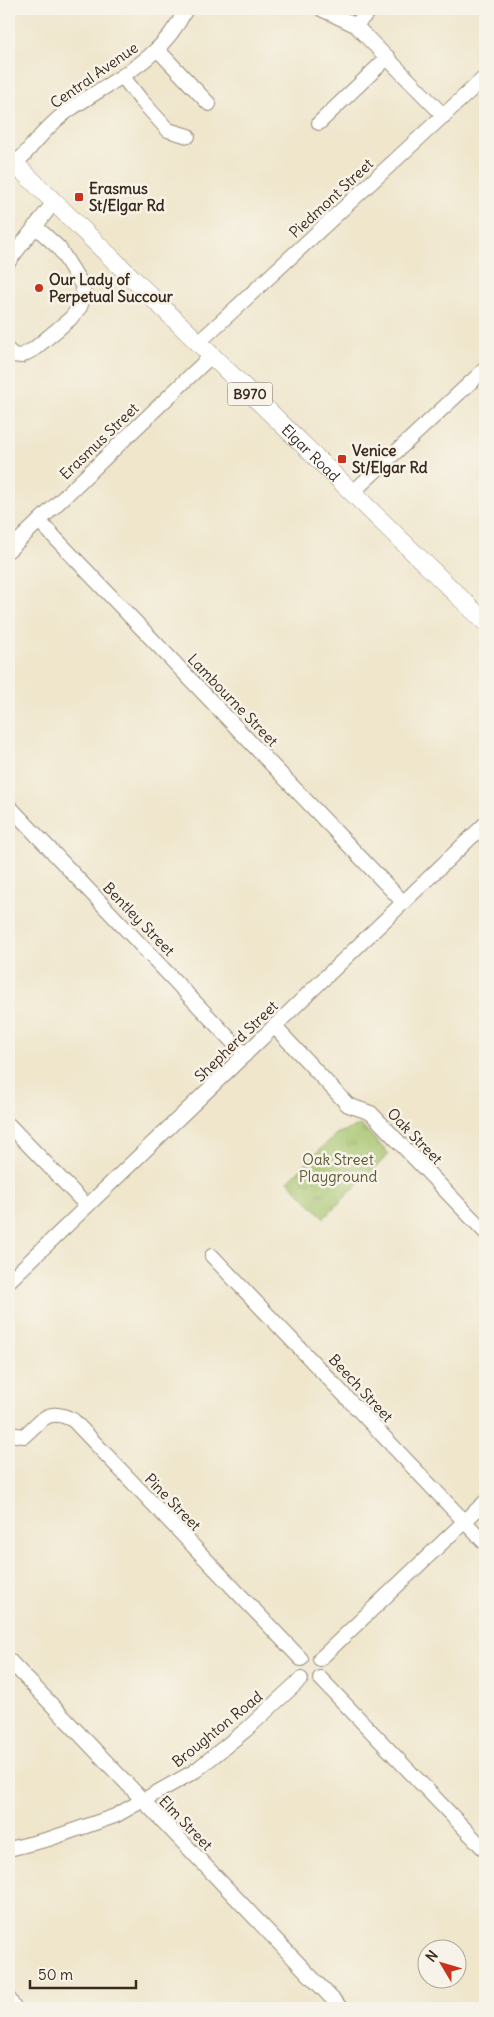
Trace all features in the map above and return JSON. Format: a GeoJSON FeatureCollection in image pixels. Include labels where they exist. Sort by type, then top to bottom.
{"type":"FeatureCollection","features":[{"type":"Feature","properties":{"kind":"main road","name":"Elgar Road"},"geometry":{"type":"LineString","coordinates":[[12,161],[485,622]]}},
{"type":"Feature","properties":{"kind":"street","name":"Central Avenue"},"geometry":{"type":"LineString","coordinates":[[12,161],[68,111],[123,77],[158,50],[182,18],[186,9]]}},
{"type":"Feature","properties":{"kind":"street"},"geometry":{"type":"LineString","coordinates":[[321,9],[355,24],[444,116]]}},
{"type":"Feature","properties":{"kind":"street"},"geometry":{"type":"LineString","coordinates":[[355,24],[372,9]]}},
{"type":"Feature","properties":{"kind":"street"},"geometry":{"type":"LineString","coordinates":[[158,50],[209,104]]}},
{"type":"Feature","properties":{"kind":"street"},"geometry":{"type":"LineString","coordinates":[[319,123],[388,58]]}},
{"type":"Feature","properties":{"kind":"street"},"geometry":{"type":"LineString","coordinates":[[123,77],[168,130],[188,136]]}},
{"type":"Feature","properties":{"kind":"street","name":"Piedmont Street"},"geometry":{"type":"LineString","coordinates":[[198,343],[485,77]]}},
{"type":"Feature","properties":{"kind":"street"},"geometry":{"type":"LineString","coordinates":[[9,261],[54,202]]}},
{"type":"Feature","properties":{"kind":"street"},"geometry":{"type":"LineString","coordinates":[[9,352],[13,355],[21,356],[34,349],[70,319],[80,307],[84,296],[82,285],[59,248],[35,226]]}},
{"type":"Feature","properties":{"kind":"street","name":"Erasmus Street"},"geometry":{"type":"LineString","coordinates":[[9,550],[211,356]]}},
{"type":"Feature","properties":{"kind":"street"},"geometry":{"type":"LineString","coordinates":[[352,493],[485,369]]}},
{"type":"Feature","properties":{"kind":"street","name":"Lambourne Street"},"geometry":{"type":"LineString","coordinates":[[39,521],[403,902]]}},
{"type":"Feature","properties":{"kind":"street","name":"Bentley Street"},"geometry":{"type":"LineString","coordinates":[[9,806],[245,1054]]}},
{"type":"Feature","properties":{"kind":"street","name":"Shepherd Street"},"geometry":{"type":"LineString","coordinates":[[9,1281],[485,824]]}},
{"type":"Feature","properties":{"kind":"street","name":"Oak Street"},"geometry":{"type":"LineString","coordinates":[[274,1026],[348,1105],[371,1113],[485,1232]]}},
{"type":"Feature","properties":{"kind":"street"},"geometry":{"type":"LineString","coordinates":[[9,1125],[87,1206]]}},
{"type":"Feature","properties":{"kind":"street","name":"Beech Street"},"geometry":{"type":"LineString","coordinates":[[212,1256],[485,1543]]}},
{"type":"Feature","properties":{"kind":"street","name":"Pine Street"},"geometry":{"type":"LineString","coordinates":[[9,1434],[24,1436],[46,1416],[60,1414],[73,1420],[301,1659]]}},
{"type":"Feature","properties":{"kind":"street"},"geometry":{"type":"LineString","coordinates":[[320,1659],[485,1502]]}},
{"type":"Feature","properties":{"kind":"street"},"geometry":{"type":"LineString","coordinates":[[313,1655],[320,1659],[324,1667],[320,1678],[312,1682],[301,1678],[297,1670],[301,1659],[313,1655]]}},
{"type":"Feature","properties":{"kind":"street","name":"Elm Street"},"geometry":{"type":"LineString","coordinates":[[9,1660],[340,2008]]}},
{"type":"Feature","properties":{"kind":"street","name":"Broughton Road"},"geometry":{"type":"LineString","coordinates":[[9,1849],[50,1839],[115,1816],[196,1771],[247,1729],[301,1678]]}},
{"type":"Feature","properties":{"kind":"street"},"geometry":{"type":"LineString","coordinates":[[320,1678],[485,1850]]}},
{"type":"Feature","properties":{"kind":"street"},"geometry":{"type":"LineString","coordinates":[[9,1999],[14,2008]]}},
{"type":"Feature","properties":{"kind":"green space","name":"Oak Street Playground"},"geometry":{"type":"Polygon","coordinates":[[[361,1125],[389,1154],[324,1218],[288,1181],[336,1134],[361,1125]]]}},
{"type":"Feature","properties":{"kind":"place","name":"Erasmus St/Elgar Rd"},"geometry":{"type":"Point","coordinates":[79,197]}},
{"type":"Feature","properties":{"kind":"place","name":"Our Lady of Perpetual Succour"},"geometry":{"type":"Point","coordinates":[39,288]}},
{"type":"Feature","properties":{"kind":"place","name":"Venice St/Elgar Rd"},"geometry":{"type":"Point","coordinates":[342,459]}}]}
